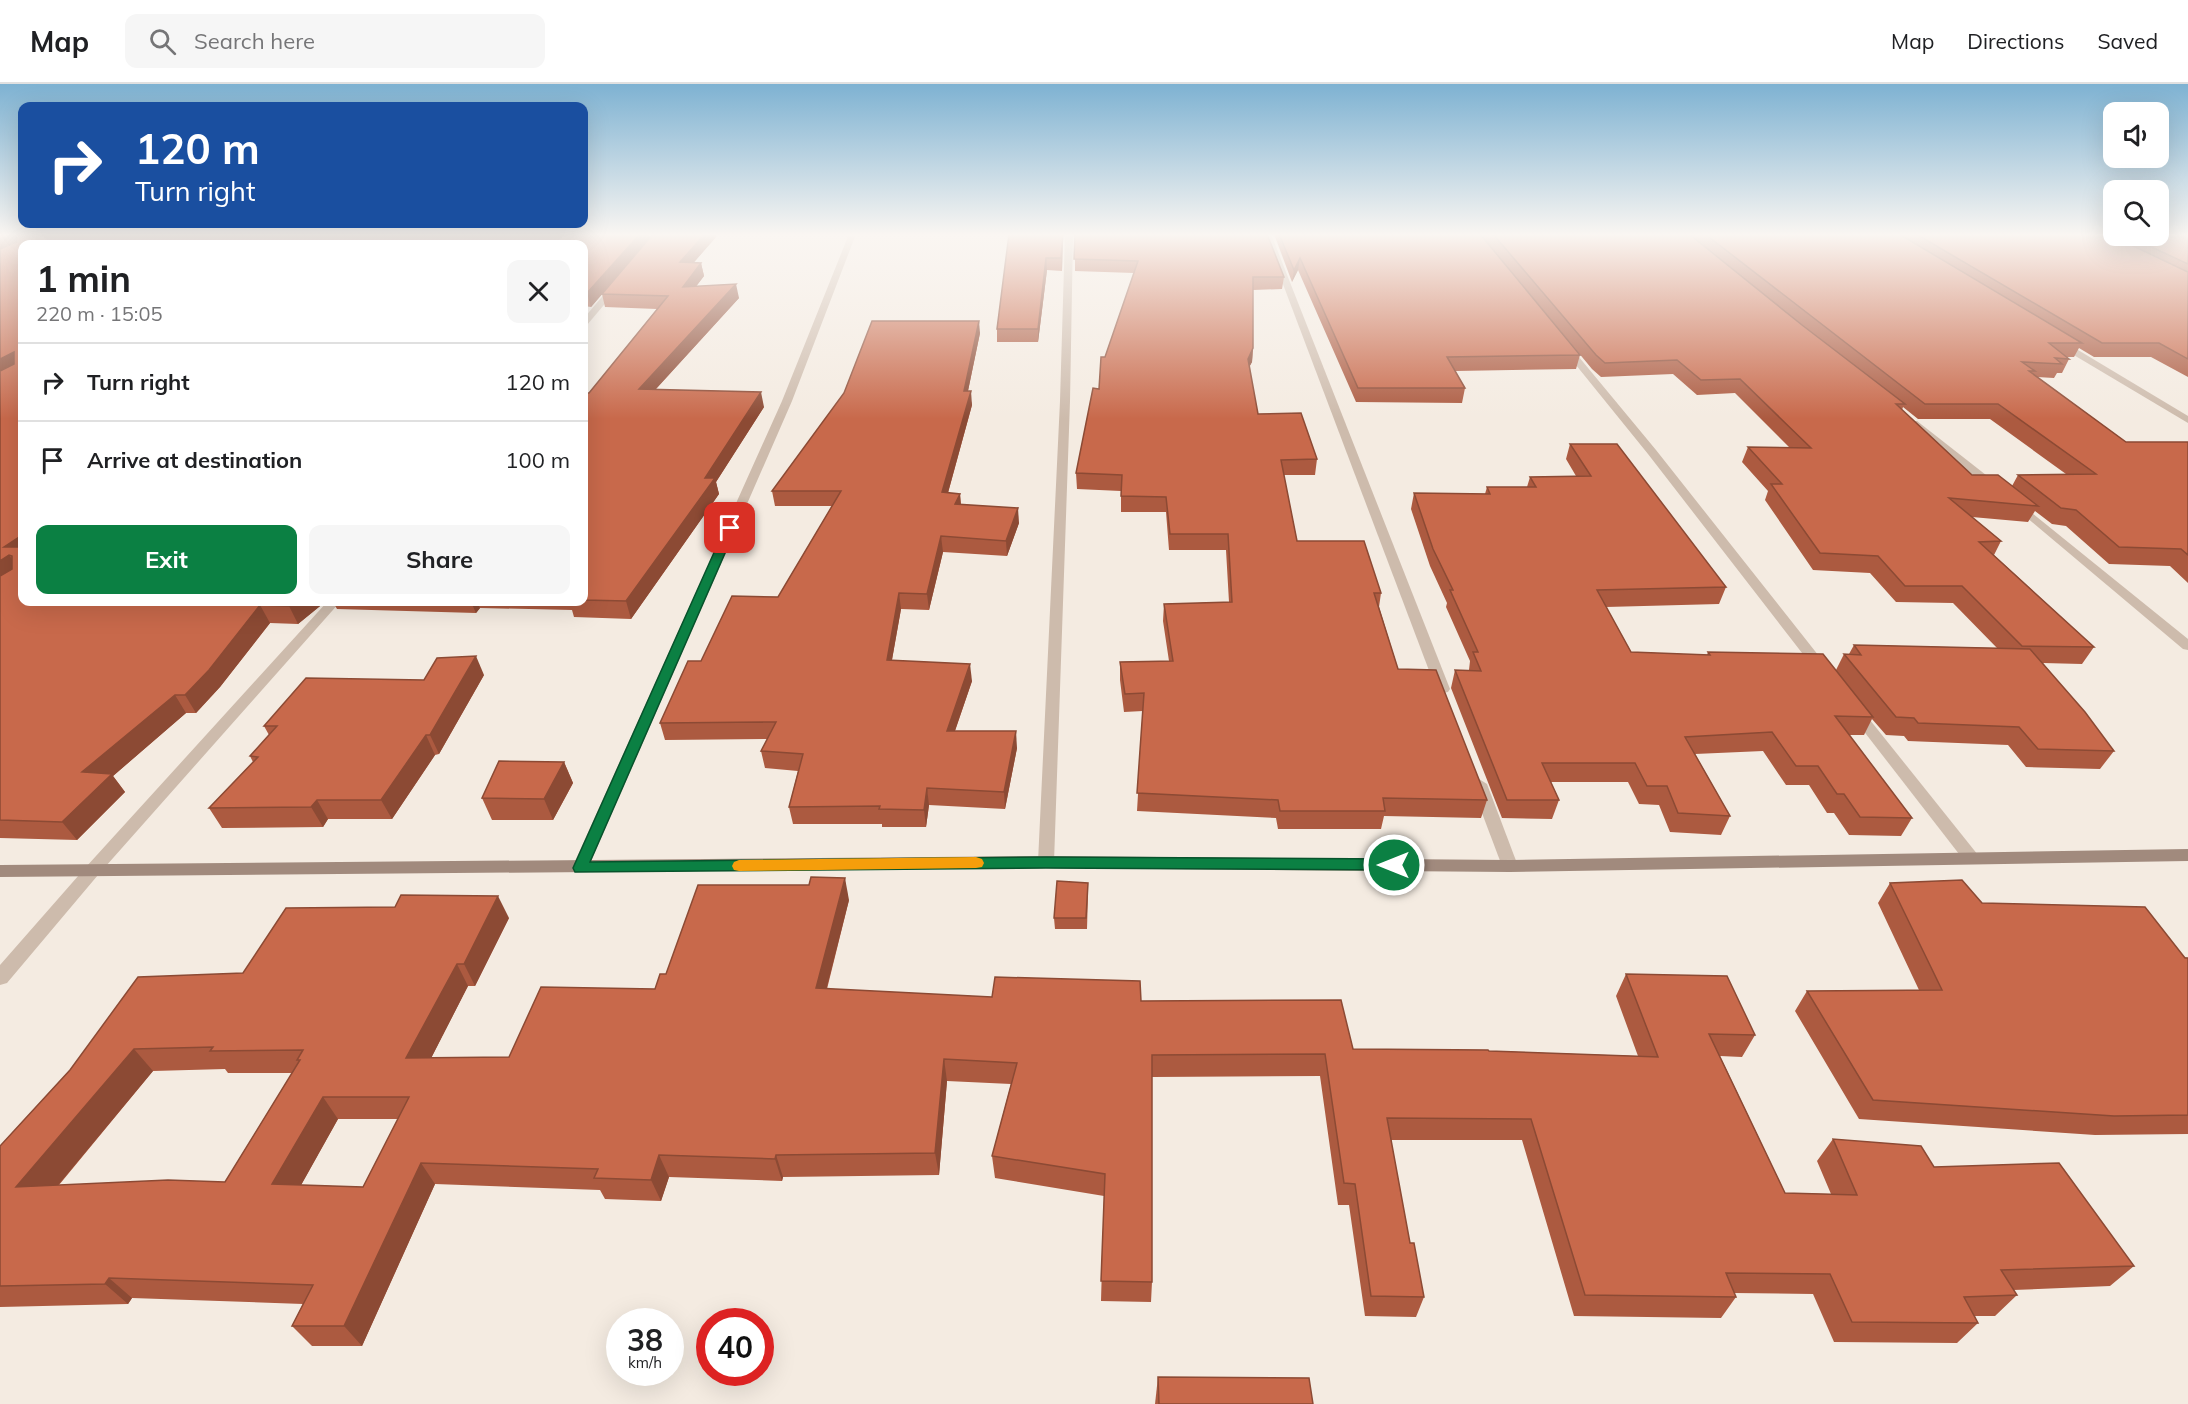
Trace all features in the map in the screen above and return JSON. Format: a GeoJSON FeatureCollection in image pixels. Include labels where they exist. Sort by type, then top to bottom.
{"type":"FeatureCollection","features":[{"type":"Feature","properties":{"kind":"street"},"geometry":{"type":"LineString","coordinates":[[588,318],[608,296]]}},
{"type":"Feature","properties":{"kind":"street"},"geometry":{"type":"LineString","coordinates":[[580,868],[786,401],[828,296]]}},
{"type":"Feature","properties":{"kind":"street"},"geometry":{"type":"LineString","coordinates":[[1046,862],[1068,296]]}},
{"type":"Feature","properties":{"kind":"street"},"geometry":{"type":"LineString","coordinates":[[1291,296],[1447,701]]}},
{"type":"Feature","properties":{"kind":"street"},"geometry":{"type":"LineString","coordinates":[[1556,334],[1826,674]]}},
{"type":"Feature","properties":{"kind":"street"},"geometry":{"type":"LineString","coordinates":[[2055,340],[2188,420]]}},
{"type":"Feature","properties":{"kind":"street"},"geometry":{"type":"LineString","coordinates":[[1904,415],[2017,504],[2188,646]]}},
{"type":"Feature","properties":{"kind":"street"},"geometry":{"type":"LineString","coordinates":[[0,978],[92,871],[330,606]]}},
{"type":"Feature","properties":{"kind":"street"},"geometry":{"type":"LineString","coordinates":[[1848,702],[1972,859]]}},
{"type":"Feature","properties":{"kind":"street"},"geometry":{"type":"LineString","coordinates":[[1472,767],[1510,866]]}},
{"type":"Feature","properties":{"kind":"street"},"geometry":{"type":"LineString","coordinates":[[0,871],[580,868],[1046,862],[1510,866],[2188,855]]}},
{"type":"Feature","properties":{"kind":"building"},"geometry":{"type":"Polygon","coordinates":[[[0,296],[18,296],[18,538],[4,547],[18,547],[18,606],[259,606],[209,670],[185,695],[175,695],[82,772],[112,774],[62,822],[0,820],[0,576],[12,569],[12,556],[9,555],[0,561],[0,371],[14,364],[14,352],[0,359],[0,296]]]}},
{"type":"Feature","properties":{"kind":"building"},"geometry":{"type":"Polygon","coordinates":[[[655,296],[725,296],[639,389],[761,392],[705,478],[715,478],[626,601],[588,600],[588,393],[668,296],[655,296]]]}},
{"type":"Feature","properties":{"kind":"building"},"geometry":{"type":"Polygon","coordinates":[[[1001,296],[1042,296],[1038,329],[997,329],[1001,296]]]}},
{"type":"Feature","properties":{"kind":"building"},"geometry":{"type":"Polygon","coordinates":[[[1126,296],[1253,296],[1253,348],[1248,359],[1258,414],[1301,413],[1317,459],[1281,460],[1297,541],[1364,541],[1381,593],[1374,593],[1398,669],[1436,670],[1487,800],[1383,798],[1385,811],[1280,811],[1278,800],[1137,793],[1144,693],[1125,694],[1120,662],[1173,661],[1164,604],[1232,602],[1228,534],[1170,534],[1166,497],[1121,496],[1122,475],[1076,473],[1093,388],[1099,389],[1101,357],[1105,357],[1126,296]]]}},
{"type":"Feature","properties":{"kind":"building"},"geometry":{"type":"Polygon","coordinates":[[[1317,296],[1531,296],[1580,355],[1447,357],[1465,388],[1358,388],[1317,296]]]}},
{"type":"Feature","properties":{"kind":"building"},"geometry":{"type":"Polygon","coordinates":[[[1545,296],[1765,296],[1905,404],[1896,404],[1972,475],[1998,475],[2038,506],[1949,498],[2001,541],[1979,542],[2094,647],[2022,646],[1962,586],[1905,586],[1878,556],[1820,553],[1771,484],[1782,484],[1748,447],[1811,448],[1740,379],[1701,380],[1677,360],[1605,363],[1545,296]]]}},
{"type":"Feature","properties":{"kind":"building"},"geometry":{"type":"Polygon","coordinates":[[[1785,296],[2002,296],[2082,343],[2049,343],[2069,359],[2055,358],[2062,364],[2022,362],[2035,371],[2029,371],[2126,442],[2188,442],[2188,555],[2181,549],[2119,547],[2076,510],[2061,508],[2018,475],[2096,474],[1998,404],[1925,404],[1785,296]]]}},
{"type":"Feature","properties":{"kind":"building"},"geometry":{"type":"Polygon","coordinates":[[[2021,296],[2188,296],[2188,359],[2159,343],[2102,343],[2021,296]]]}},
{"type":"Feature","properties":{"kind":"building"},"geometry":{"type":"Polygon","coordinates":[[[872,321],[979,321],[964,391],[971,391],[942,492],[960,494],[955,504],[1018,508],[1006,541],[941,536],[927,594],[899,593],[887,660],[970,664],[947,731],[1016,731],[1004,792],[927,788],[924,810],[879,809],[880,806],[789,807],[803,754],[761,751],[776,722],[660,723],[688,661],[701,661],[732,596],[778,597],[841,491],[772,491],[844,393],[872,321]]]}},
{"type":"Feature","properties":{"kind":"building"},"geometry":{"type":"Polygon","coordinates":[[[1570,444],[1617,444],[1726,587],[1597,590],[1631,652],[1710,655],[1708,652],[1823,654],[1873,717],[1835,716],[1912,818],[1860,817],[1844,794],[1837,794],[1818,766],[1796,766],[1772,732],[1685,737],[1730,816],[1678,813],[1667,786],[1647,786],[1635,763],[1542,763],[1559,800],[1507,800],[1455,670],[1481,671],[1473,652],[1478,652],[1450,590],[1453,590],[1433,549],[1414,493],[1490,494],[1487,487],[1536,487],[1530,477],[1591,476],[1570,444]]]}},
{"type":"Feature","properties":{"kind":"building"},"geometry":{"type":"Polygon","coordinates":[[[1854,645],[2030,649],[2085,712],[2114,751],[2038,749],[2019,727],[1918,723],[1914,718],[1896,717],[1844,654],[1861,655],[1854,645]]]}},
{"type":"Feature","properties":{"kind":"building"},"geometry":{"type":"Polygon","coordinates":[[[476,656],[430,735],[426,735],[381,800],[317,800],[311,807],[209,808],[258,757],[250,756],[277,726],[264,726],[306,678],[424,680],[437,658],[476,656]]]}},
{"type":"Feature","properties":{"kind":"building"},"geometry":{"type":"Polygon","coordinates":[[[499,761],[564,762],[544,799],[482,798],[499,761]]]}},
{"type":"Feature","properties":{"kind":"building"},"geometry":{"type":"Polygon","coordinates":[[[811,877],[845,878],[816,988],[992,997],[995,977],[1140,981],[1141,1001],[1341,1000],[1353,1049],[1488,1050],[1658,1057],[1626,974],[1727,976],[1755,1035],[1709,1034],[1785,1193],[1857,1195],[1833,1139],[1921,1146],[1934,1167],[2059,1163],[2134,1266],[2001,1270],[2017,1295],[1964,1297],[1978,1323],[1852,1322],[1830,1274],[1726,1273],[1736,1297],[1585,1295],[1531,1119],[1387,1118],[1410,1243],[1414,1243],[1424,1297],[1371,1296],[1355,1184],[1344,1183],[1325,1054],[1152,1055],[1152,1282],[1101,1281],[1105,1174],[992,1156],[1017,1063],[944,1059],[935,1153],[776,1155],[775,1159],[659,1155],[651,1180],[594,1178],[598,1169],[421,1163],[344,1326],[292,1326],[313,1285],[109,1278],[105,1284],[0,1286],[0,1146],[70,1070],[138,977],[243,973],[286,908],[395,907],[401,895],[498,896],[464,964],[457,964],[406,1058],[509,1057],[541,987],[655,989],[660,974],[666,974],[698,885],[809,885],[811,877]],[[213,1047],[134,1049],[16,1187],[168,1180],[225,1182],[300,1060],[297,1060],[303,1050],[210,1051],[213,1047]],[[323,1097],[272,1184],[363,1187],[409,1097],[323,1097]]]}},
{"type":"Feature","properties":{"kind":"building"},"geometry":{"type":"Polygon","coordinates":[[[1962,880],[1982,903],[2145,907],[2185,958],[2188,958],[2188,1115],[2114,1116],[1873,1100],[1807,991],[1942,990],[1890,883],[1962,880]]]}},
{"type":"Feature","properties":{"kind":"building"},"geometry":{"type":"Polygon","coordinates":[[[1057,881],[1088,883],[1086,918],[1054,918],[1057,881]]]}},
{"type":"Feature","properties":{"kind":"building"},"geometry":{"type":"Polygon","coordinates":[[[1158,1377],[1309,1378],[1313,1404],[1159,1404],[1158,1377]]]}},
{"type":"Feature","properties":{"kind":"slow traffic"},"geometry":{"type":"LineString","coordinates":[[739,866],[976,863]]}},
{"type":"Feature","properties":{"kind":"route"},"geometry":{"type":"LineString","coordinates":[[730,528],[580,868],[1046,862],[1394,865]]}}]}
